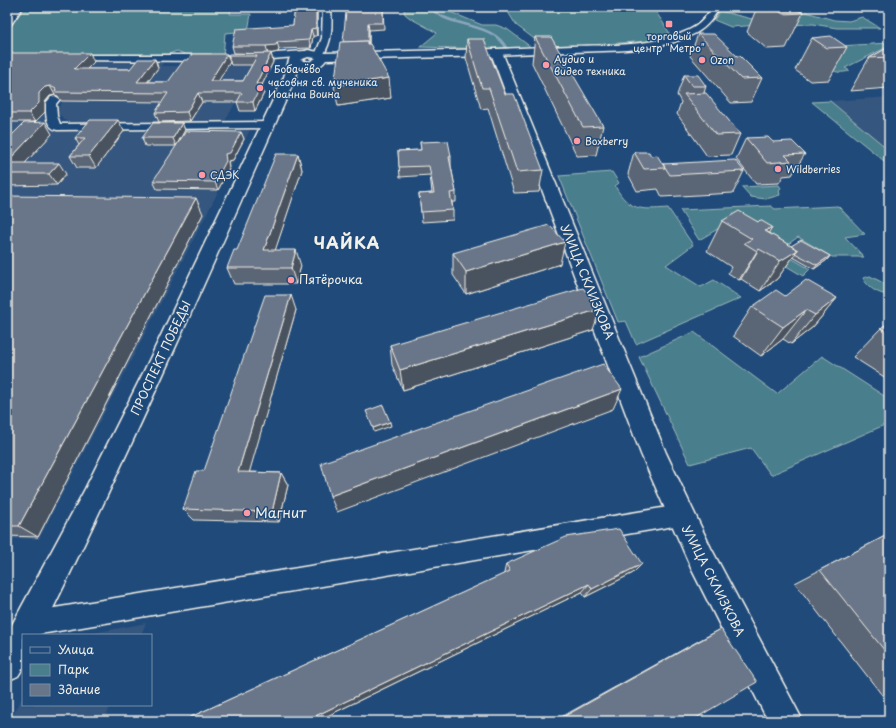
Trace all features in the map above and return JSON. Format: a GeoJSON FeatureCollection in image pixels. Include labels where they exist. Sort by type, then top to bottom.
{"type":"FeatureCollection","features":[{"type":"Feature","properties":{"kind":"street"},"geometry":{"type":"LineString","coordinates":[[7,24],[19,7]]}},
{"type":"Feature","properties":{"kind":"street"},"geometry":{"type":"LineString","coordinates":[[296,64],[317,60],[323,51],[327,32],[327,7]]}},
{"type":"Feature","properties":{"kind":"street"},"geometry":{"type":"LineString","coordinates":[[238,58],[268,58],[296,64],[317,60],[349,57],[620,47],[662,41],[684,35],[709,20],[716,7]]}},
{"type":"Feature","properties":{"kind":"street","name":"УЛИЦА СКЛИЗКОВА"},"geometry":{"type":"LineString","coordinates":[[496,52],[654,454],[680,515],[700,558],[786,721]]}},
{"type":"Feature","properties":{"kind":"street"},"geometry":{"type":"LineString","coordinates":[[62,58],[223,58]]}},
{"type":"Feature","properties":{"kind":"street","name":"ПРОСПЕКТ ПОБЕДЫ"},"geometry":{"type":"LineString","coordinates":[[25,632],[94,498],[155,371],[296,64]]}},
{"type":"Feature","properties":{"kind":"street"},"geometry":{"type":"LineString","coordinates":[[55,99],[51,103],[51,112],[52,122],[57,127],[269,125]]}},
{"type":"Feature","properties":{"kind":"street"},"geometry":{"type":"LineString","coordinates":[[25,632],[680,515]]}},
{"type":"Feature","properties":{"kind":"street","name":"ПРОСПЕКТ ПОБЕДЫ"},"geometry":{"type":"LineString","coordinates":[[7,665],[22,638]]}},
{"type":"Feature","properties":{"kind":"shaded area"},"geometry":{"type":"Polygon","coordinates":[[[568,7],[707,7],[706,9],[568,7]]]}},
{"type":"Feature","properties":{"kind":"shaded area"},"geometry":{"type":"Polygon","coordinates":[[[7,60],[165,60],[161,66],[256,66],[224,123],[70,125],[56,111],[64,100],[55,93],[47,103],[50,129],[250,130],[39,539],[7,539],[7,60]]]}},
{"type":"Feature","properties":{"kind":"shaded area"},"geometry":{"type":"Polygon","coordinates":[[[889,97],[889,150],[830,101],[889,97]]]}},
{"type":"Feature","properties":{"kind":"shaded area"},"geometry":{"type":"Polygon","coordinates":[[[146,623],[141,634],[88,634],[146,623]]]}},
{"type":"Feature","properties":{"kind":"shaded area"},"geometry":{"type":"Polygon","coordinates":[[[22,698],[22,706],[110,706],[104,721],[10,721],[22,698]]]}},
{"type":"Feature","properties":{"kind":"green space"},"geometry":{"type":"Polygon","coordinates":[[[22,7],[231,7],[230,14],[251,14],[248,31],[225,33],[223,57],[187,55],[177,51],[166,55],[7,55],[7,29],[22,7]]]}},
{"type":"Feature","properties":{"kind":"green space"},"geometry":{"type":"Polygon","coordinates":[[[403,7],[438,7],[482,25],[496,25],[507,29],[532,48],[490,49],[420,47],[437,33],[410,18],[405,14],[403,7]]]}},
{"type":"Feature","properties":{"kind":"green space"},"geometry":{"type":"Polygon","coordinates":[[[505,7],[654,9],[669,32],[668,36],[650,41],[546,48],[516,25],[505,7]]]}},
{"type":"Feature","properties":{"kind":"green space"},"geometry":{"type":"Polygon","coordinates":[[[720,11],[760,21],[759,25],[731,27],[714,20],[720,11]]]}},
{"type":"Feature","properties":{"kind":"green space"},"geometry":{"type":"Polygon","coordinates":[[[806,12],[834,20],[849,21],[862,17],[880,28],[837,28],[813,24],[787,25],[801,13],[806,12]]]}},
{"type":"Feature","properties":{"kind":"green space"},"geometry":{"type":"Polygon","coordinates":[[[889,43],[889,46],[845,68],[850,71],[844,72],[836,72],[822,59],[806,48],[889,43]]]}},
{"type":"Feature","properties":{"kind":"green space"},"geometry":{"type":"Polygon","coordinates":[[[830,101],[889,150],[889,165],[812,102],[830,101]]]}},
{"type":"Feature","properties":{"kind":"green space"},"geometry":{"type":"Polygon","coordinates":[[[612,172],[619,183],[615,186],[625,200],[643,209],[668,208],[693,245],[666,265],[701,287],[714,280],[741,298],[636,344],[626,321],[618,322],[559,176],[612,172]]]}},
{"type":"Feature","properties":{"kind":"green space"},"geometry":{"type":"Polygon","coordinates":[[[779,185],[781,188],[779,190],[780,195],[766,199],[751,197],[742,187],[779,185]]]}},
{"type":"Feature","properties":{"kind":"green space"},"geometry":{"type":"Polygon","coordinates":[[[771,206],[775,209],[838,206],[865,234],[845,237],[864,257],[832,257],[798,237],[779,251],[810,269],[803,276],[721,227],[699,240],[680,210],[771,206]]]}},
{"type":"Feature","properties":{"kind":"green space"},"geometry":{"type":"Polygon","coordinates":[[[870,276],[889,286],[889,295],[877,292],[868,285],[863,278],[870,276]]]}},
{"type":"Feature","properties":{"kind":"green space"},"geometry":{"type":"Polygon","coordinates":[[[694,332],[777,394],[822,356],[889,399],[889,423],[771,475],[751,448],[690,464],[639,357],[694,332]]]}},
{"type":"Feature","properties":{"kind":"building"},"geometry":{"type":"Polygon","coordinates":[[[295,7],[316,7],[316,28],[311,29],[309,40],[277,42],[276,45],[266,46],[232,46],[236,29],[293,25],[295,7]]]}},
{"type":"Feature","properties":{"kind":"building"},"geometry":{"type":"Polygon","coordinates":[[[346,7],[383,7],[383,23],[368,23],[368,44],[367,41],[343,42],[346,7]]]}},
{"type":"Feature","properties":{"kind":"building"},"geometry":{"type":"Polygon","coordinates":[[[773,7],[794,7],[803,13],[783,14],[773,7]]]}},
{"type":"Feature","properties":{"kind":"building"},"geometry":{"type":"Polygon","coordinates":[[[698,34],[714,34],[737,56],[740,56],[762,78],[741,79],[698,34]]]}},
{"type":"Feature","properties":{"kind":"building"},"geometry":{"type":"Polygon","coordinates":[[[831,36],[847,47],[827,48],[812,38],[831,36]]]}},
{"type":"Feature","properties":{"kind":"building"},"geometry":{"type":"Polygon","coordinates":[[[535,37],[551,37],[603,126],[583,127],[535,37]]]}},
{"type":"Feature","properties":{"kind":"building"},"geometry":{"type":"Polygon","coordinates":[[[467,39],[484,39],[505,94],[514,94],[543,170],[517,172],[489,88],[482,88],[467,39]]]}},
{"type":"Feature","properties":{"kind":"building"},"geometry":{"type":"Polygon","coordinates":[[[367,41],[367,44],[370,44],[389,78],[334,86],[340,42],[367,41]]]}},
{"type":"Feature","properties":{"kind":"building"},"geometry":{"type":"Polygon","coordinates":[[[889,47],[889,57],[869,58],[889,47]]]}},
{"type":"Feature","properties":{"kind":"building"},"geometry":{"type":"Polygon","coordinates":[[[12,53],[90,53],[74,69],[130,69],[138,59],[155,59],[137,82],[168,82],[184,60],[188,60],[192,54],[227,54],[210,81],[243,81],[257,56],[228,56],[229,54],[271,53],[256,84],[262,84],[253,102],[237,102],[242,93],[198,93],[187,112],[155,113],[168,93],[55,92],[56,89],[50,86],[45,87],[39,93],[39,103],[29,113],[7,113],[7,57],[12,53]]]}},
{"type":"Feature","properties":{"kind":"building"},"geometry":{"type":"Polygon","coordinates":[[[684,75],[698,75],[706,86],[692,86],[684,75]]]}},
{"type":"Feature","properties":{"kind":"building"},"geometry":{"type":"Polygon","coordinates":[[[706,93],[740,134],[716,135],[684,94],[706,93]]]}},
{"type":"Feature","properties":{"kind":"building"},"geometry":{"type":"Polygon","coordinates":[[[90,120],[118,120],[89,156],[70,156],[85,138],[75,138],[90,120]]]}},
{"type":"Feature","properties":{"kind":"building"},"geometry":{"type":"Polygon","coordinates":[[[45,122],[7,162],[7,140],[24,123],[45,122]]]}},
{"type":"Feature","properties":{"kind":"building"},"geometry":{"type":"Polygon","coordinates":[[[153,123],[182,123],[173,138],[142,138],[153,123]]]}},
{"type":"Feature","properties":{"kind":"building"},"geometry":{"type":"Polygon","coordinates":[[[186,131],[241,132],[230,153],[225,154],[226,161],[215,182],[153,181],[186,131]]]}},
{"type":"Feature","properties":{"kind":"building"},"geometry":{"type":"Polygon","coordinates":[[[768,137],[773,142],[792,141],[805,154],[785,155],[791,161],[767,163],[746,138],[768,137]]]}},
{"type":"Feature","properties":{"kind":"building"},"geometry":{"type":"Polygon","coordinates":[[[448,141],[451,156],[449,157],[456,192],[450,193],[453,210],[421,212],[419,194],[434,193],[429,166],[399,167],[398,151],[421,150],[420,142],[448,141]]]}},
{"type":"Feature","properties":{"kind":"building"},"geometry":{"type":"Polygon","coordinates":[[[634,152],[649,152],[651,156],[657,155],[665,168],[644,169],[634,152]]]}},
{"type":"Feature","properties":{"kind":"building"},"geometry":{"type":"Polygon","coordinates":[[[276,154],[298,154],[264,250],[296,250],[291,268],[227,268],[234,250],[237,250],[276,154]]]}},
{"type":"Feature","properties":{"kind":"building"},"geometry":{"type":"Polygon","coordinates":[[[735,160],[744,171],[670,175],[663,164],[735,160]]]}},
{"type":"Feature","properties":{"kind":"building"},"geometry":{"type":"Polygon","coordinates":[[[7,163],[59,163],[49,174],[7,174],[7,163]]]}},
{"type":"Feature","properties":{"kind":"building"},"geometry":{"type":"Polygon","coordinates":[[[7,196],[196,198],[19,526],[7,526],[7,196]]]}},
{"type":"Feature","properties":{"kind":"building"},"geometry":{"type":"Polygon","coordinates":[[[739,211],[758,222],[760,220],[772,227],[765,231],[798,250],[780,261],[759,249],[757,251],[744,243],[752,239],[722,221],[739,211]]]}},
{"type":"Feature","properties":{"kind":"building"},"geometry":{"type":"Polygon","coordinates":[[[549,225],[565,242],[466,272],[453,253],[549,225]]]}},
{"type":"Feature","properties":{"kind":"building"},"geometry":{"type":"Polygon","coordinates":[[[801,240],[830,256],[817,265],[795,253],[798,250],[791,246],[801,240]]]}},
{"type":"Feature","properties":{"kind":"building"},"geometry":{"type":"Polygon","coordinates":[[[806,280],[837,298],[815,315],[806,310],[783,327],[752,307],[776,290],[785,296],[806,280]]]}},
{"type":"Feature","properties":{"kind":"building"},"geometry":{"type":"Polygon","coordinates":[[[583,288],[600,309],[400,370],[390,345],[583,288]]]}},
{"type":"Feature","properties":{"kind":"building"},"geometry":{"type":"Polygon","coordinates":[[[265,295],[291,295],[238,472],[281,473],[272,512],[183,509],[196,471],[204,471],[265,295]]]}},
{"type":"Feature","properties":{"kind":"building"},"geometry":{"type":"Polygon","coordinates":[[[889,322],[889,333],[881,328],[889,322]]]}},
{"type":"Feature","properties":{"kind":"building"},"geometry":{"type":"Polygon","coordinates":[[[603,364],[622,389],[330,496],[321,463],[603,364]]]}},
{"type":"Feature","properties":{"kind":"building"},"geometry":{"type":"Polygon","coordinates":[[[383,405],[390,422],[373,428],[366,411],[383,405]]]}},
{"type":"Feature","properties":{"kind":"building"},"geometry":{"type":"Polygon","coordinates":[[[619,529],[642,564],[592,589],[589,584],[305,721],[182,721],[510,571],[506,564],[566,537],[619,529]]]}},
{"type":"Feature","properties":{"kind":"building"},"geometry":{"type":"Polygon","coordinates":[[[889,534],[889,656],[820,570],[889,534]]]}},
{"type":"Feature","properties":{"kind":"building"},"geometry":{"type":"Polygon","coordinates":[[[721,629],[757,682],[691,721],[556,721],[721,629]]]}},
{"type":"Feature","properties":{"kind":"waterway"},"geometry":{"type":"LineString","coordinates":[[427,7],[443,17],[487,31],[502,41],[507,49]]}},
{"type":"Feature","properties":{"kind":"place","name":"торговый центр \"Метро\""},"geometry":{"type":"Point","coordinates":[669,24]}},
{"type":"Feature","properties":{"kind":"place","name":"Ozon"},"geometry":{"type":"Point","coordinates":[702,60]}},
{"type":"Feature","properties":{"kind":"place","name":"Аудио и видео техника"},"geometry":{"type":"Point","coordinates":[546,65]}},
{"type":"Feature","properties":{"kind":"place","name":"Бобачёво"},"geometry":{"type":"Point","coordinates":[266,69]}},
{"type":"Feature","properties":{"kind":"place","name":"часовня св. мученика Иоанна Воина"},"geometry":{"type":"Point","coordinates":[260,88]}},
{"type":"Feature","properties":{"kind":"place","name":"Boxberry"},"geometry":{"type":"Point","coordinates":[577,141]}},
{"type":"Feature","properties":{"kind":"place","name":"Wildberries"},"geometry":{"type":"Point","coordinates":[778,169]}},
{"type":"Feature","properties":{"kind":"place","name":"СДЭК"},"geometry":{"type":"Point","coordinates":[202,175]}},
{"type":"Feature","properties":{"kind":"place","name":"Пятёрочка"},"geometry":{"type":"Point","coordinates":[291,280]}},
{"type":"Feature","properties":{"kind":"place","name":"Магнит"},"geometry":{"type":"Point","coordinates":[247,513]}},
{"type":"Feature","properties":{"kind":"district","name":"ЧАЙКА"},"geometry":{"type":"Point","coordinates":[347,243]}}]}
